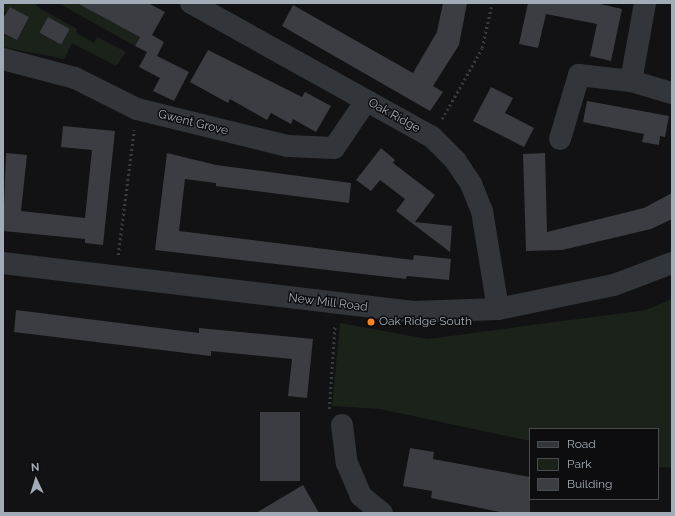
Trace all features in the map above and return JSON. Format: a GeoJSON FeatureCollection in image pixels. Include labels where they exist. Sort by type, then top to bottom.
{"type":"FeatureCollection","features":[{"type":"Feature","properties":{"kind":"street","name":"Oak Ridge"},"geometry":{"type":"LineString","coordinates":[[191,3],[432,137],[455,160],[471,184],[482,211],[498,309]]}},
{"type":"Feature","properties":{"kind":"street"},"geometry":{"type":"LineString","coordinates":[[631,81],[645,3]]}},
{"type":"Feature","properties":{"kind":"street","name":"Gwent Grove"},"geometry":{"type":"LineString","coordinates":[[3,59],[75,78],[137,109],[288,146],[318,149],[334,148],[366,101]]}},
{"type":"Feature","properties":{"kind":"street"},"geometry":{"type":"LineString","coordinates":[[560,139],[579,74],[631,81],[672,93]]}},
{"type":"Feature","properties":{"kind":"street","name":"New Mill Road"},"geometry":{"type":"LineString","coordinates":[[3,263],[115,279],[413,312],[498,309],[614,285],[672,263]]}},
{"type":"Feature","properties":{"kind":"street"},"geometry":{"type":"LineString","coordinates":[[342,425],[347,463],[361,496],[382,513]]}},
{"type":"Feature","properties":{"kind":"path"},"geometry":{"type":"LineString","coordinates":[[432,137],[482,48],[492,3]]}},
{"type":"Feature","properties":{"kind":"path"},"geometry":{"type":"LineString","coordinates":[[115,279],[137,109]]}},
{"type":"Feature","properties":{"kind":"path"},"geometry":{"type":"LineString","coordinates":[[328,407],[337,304]]}},
{"type":"Feature","properties":{"kind":"green space"},"geometry":{"type":"Polygon","coordinates":[[[3,3],[37,3],[36,6],[77,29],[76,33],[94,43],[97,37],[126,52],[116,66],[72,43],[64,59],[3,47],[3,33],[17,40],[29,17],[10,7],[7,12],[3,10],[3,3]],[[48,17],[39,33],[61,45],[70,29],[48,17]]]}},
{"type":"Feature","properties":{"kind":"green space"},"geometry":{"type":"Polygon","coordinates":[[[58,3],[89,3],[143,31],[135,46],[58,3]]]}},
{"type":"Feature","properties":{"kind":"green space"},"geometry":{"type":"Polygon","coordinates":[[[672,299],[672,468],[659,467],[659,428],[529,428],[529,441],[380,409],[332,406],[340,323],[428,339],[646,310],[672,299]]]}},
{"type":"Feature","properties":{"kind":"building"},"geometry":{"type":"Polygon","coordinates":[[[77,3],[148,3],[165,12],[152,35],[164,42],[157,56],[189,72],[174,101],[153,91],[160,78],[139,67],[147,52],[135,46],[140,37],[77,3]]]}},
{"type":"Feature","properties":{"kind":"building"},"geometry":{"type":"Polygon","coordinates":[[[443,3],[467,3],[459,45],[433,86],[443,92],[430,111],[282,26],[293,5],[413,73],[437,32],[443,3]]]}},
{"type":"Feature","properties":{"kind":"building"},"geometry":{"type":"Polygon","coordinates":[[[528,3],[596,3],[622,9],[611,61],[590,56],[597,24],[546,14],[538,48],[519,44],[528,3]]]}},
{"type":"Feature","properties":{"kind":"building"},"geometry":{"type":"Polygon","coordinates":[[[10,7],[29,17],[17,40],[3,33],[3,18],[10,7]]]}},
{"type":"Feature","properties":{"kind":"building"},"geometry":{"type":"Polygon","coordinates":[[[48,17],[70,29],[61,45],[39,33],[48,17]]]}},
{"type":"Feature","properties":{"kind":"building"},"geometry":{"type":"Polygon","coordinates":[[[208,50],[302,97],[305,92],[331,106],[316,132],[293,119],[291,124],[271,113],[267,120],[230,99],[228,103],[190,82],[208,50]]]}},
{"type":"Feature","properties":{"kind":"building"},"geometry":{"type":"Polygon","coordinates":[[[491,87],[513,98],[505,113],[534,128],[524,147],[473,121],[491,87]]]}},
{"type":"Feature","properties":{"kind":"building"},"geometry":{"type":"Polygon","coordinates":[[[587,101],[669,116],[665,137],[660,136],[659,145],[642,142],[644,134],[583,122],[587,101]]]}},
{"type":"Feature","properties":{"kind":"building"},"geometry":{"type":"Polygon","coordinates":[[[63,126],[115,131],[103,245],[85,243],[85,239],[3,231],[6,153],[27,155],[21,211],[85,218],[92,150],[61,147],[63,126]]]}},
{"type":"Feature","properties":{"kind":"building"},"geometry":{"type":"Polygon","coordinates":[[[381,148],[395,160],[393,163],[435,195],[415,222],[452,226],[450,252],[396,211],[405,199],[380,180],[371,191],[356,180],[381,148]]]}},
{"type":"Feature","properties":{"kind":"building"},"geometry":{"type":"Polygon","coordinates":[[[167,153],[216,165],[351,183],[349,203],[216,186],[216,183],[185,179],[179,231],[413,260],[414,255],[451,259],[449,280],[407,276],[406,279],[155,250],[167,153]]]}},
{"type":"Feature","properties":{"kind":"building"},"geometry":{"type":"Polygon","coordinates":[[[545,153],[547,232],[644,208],[672,193],[672,219],[651,229],[562,250],[526,251],[523,154],[545,153]]]}},
{"type":"Feature","properties":{"kind":"building"},"geometry":{"type":"Polygon","coordinates":[[[16,310],[199,333],[199,328],[313,339],[307,398],[288,396],[292,359],[211,351],[211,356],[14,332],[16,310]]]}},
{"type":"Feature","properties":{"kind":"building"},"geometry":{"type":"Polygon","coordinates":[[[260,412],[300,412],[300,481],[260,481],[260,412]]]}},
{"type":"Feature","properties":{"kind":"building"},"geometry":{"type":"Polygon","coordinates":[[[410,448],[434,452],[433,459],[529,477],[530,513],[505,513],[431,498],[432,491],[403,486],[410,448]]]}},
{"type":"Feature","properties":{"kind":"building"},"geometry":{"type":"Polygon","coordinates":[[[303,485],[319,513],[256,513],[303,485]]]}},
{"type":"Feature","properties":{"kind":"place","name":"Oak Ridge South"},"geometry":{"type":"Point","coordinates":[371,322]}}]}
